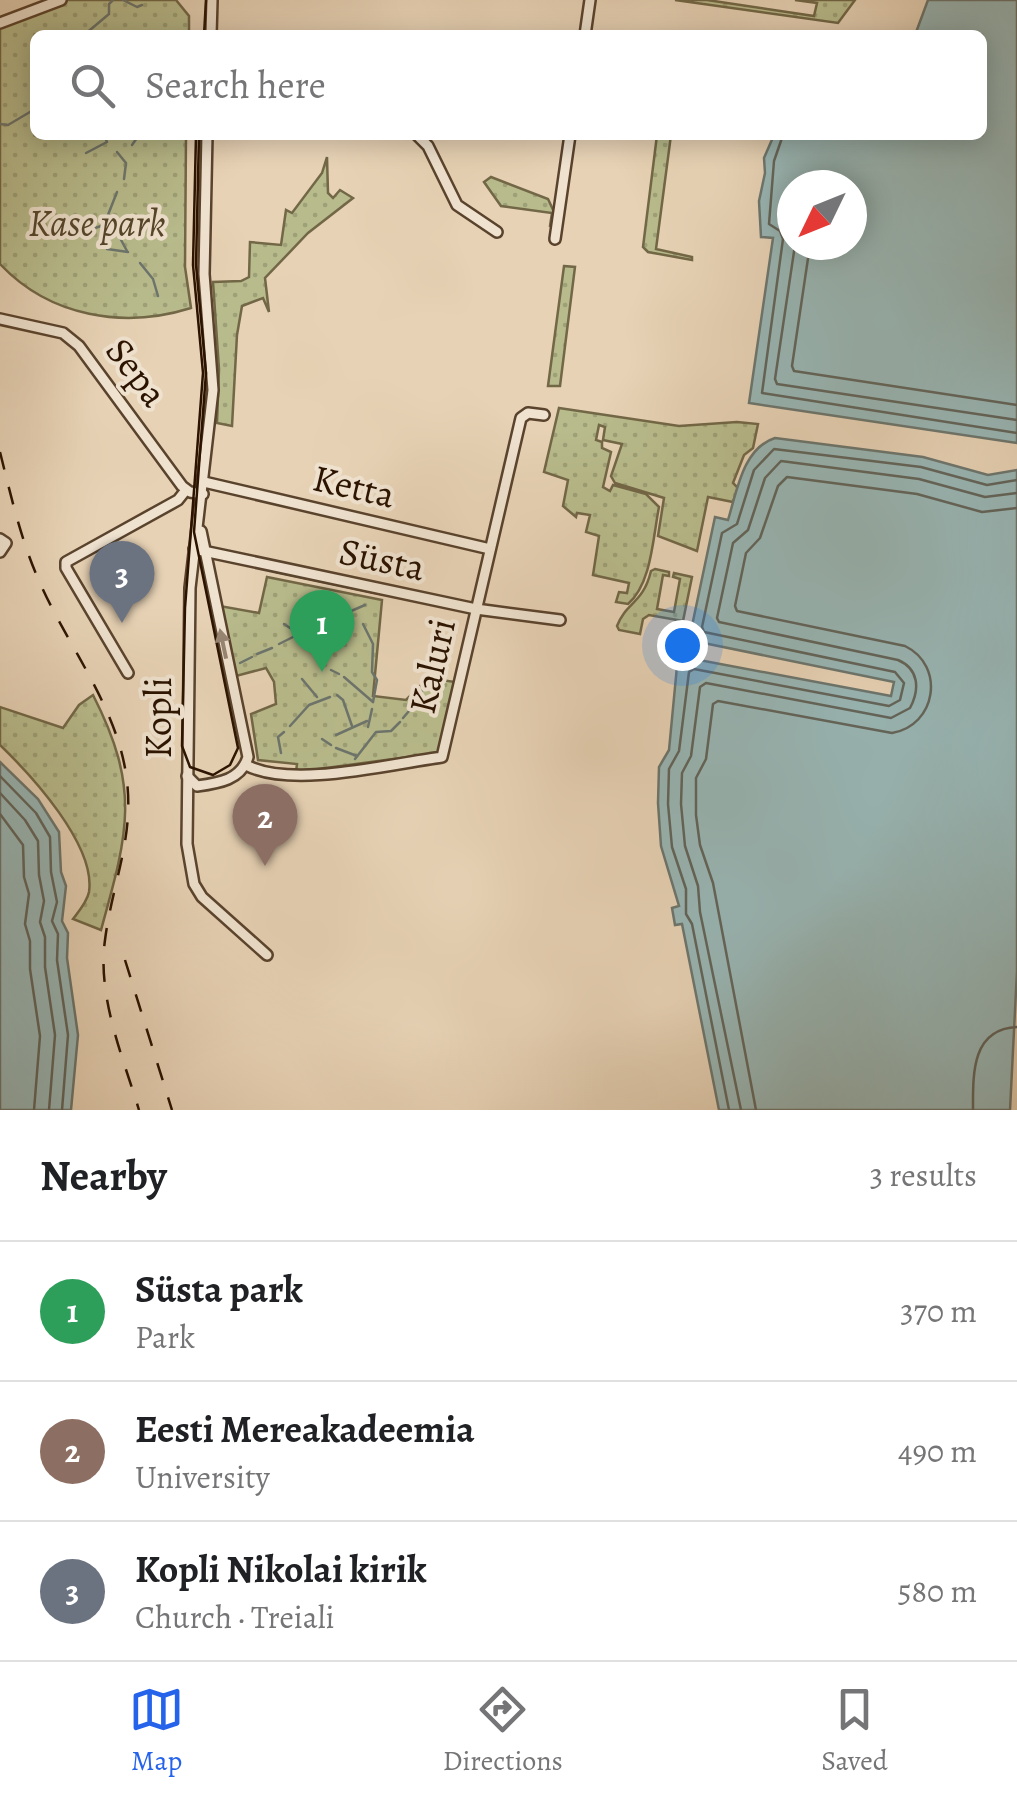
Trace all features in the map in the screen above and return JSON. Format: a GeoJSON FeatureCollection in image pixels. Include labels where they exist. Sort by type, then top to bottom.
{"type":"FeatureCollection","features":[{"type":"Feature","properties":{"kind":"street"},"geometry":{"type":"LineString","coordinates":[[0,23],[61,0]]}},
{"type":"Feature","properties":{"kind":"street"},"geometry":{"type":"LineString","coordinates":[[211,30],[212,0]]}},
{"type":"Feature","properties":{"kind":"street"},"geometry":{"type":"LineString","coordinates":[[586,30],[590,0]]}},
{"type":"Feature","properties":{"kind":"street","name":"Kopli"},"geometry":{"type":"LineString","coordinates":[[200,551],[248,746],[246,765],[230,779],[204,785],[193,784],[187,776],[189,612],[200,551],[213,390],[205,295],[207,140]]}},
{"type":"Feature","properties":{"kind":"street"},"geometry":{"type":"LineString","coordinates":[[422,140],[457,205],[498,232]]}},
{"type":"Feature","properties":{"kind":"street"},"geometry":{"type":"LineString","coordinates":[[555,239],[569,140]]}},
{"type":"Feature","properties":{"kind":"street","name":"Sepa"},"geometry":{"type":"LineString","coordinates":[[0,319],[63,332],[79,346],[186,490]]}},
{"type":"Feature","properties":{"kind":"street","name":"Kaluri"},"geometry":{"type":"LineString","coordinates":[[246,765],[270,775],[304,776],[442,757],[520,418],[528,413],[544,415]]}},
{"type":"Feature","properties":{"kind":"street","name":"Ketta"},"geometry":{"type":"LineString","coordinates":[[204,482],[490,549]]}},
{"type":"Feature","properties":{"kind":"street"},"geometry":{"type":"LineString","coordinates":[[128,673],[66,568],[70,558],[170,505],[186,490],[202,494]]}},
{"type":"Feature","properties":{"kind":"street"},"geometry":{"type":"LineString","coordinates":[[0,539],[6,543],[0,552]]}},
{"type":"Feature","properties":{"kind":"street","name":"Süsta"},"geometry":{"type":"LineString","coordinates":[[200,551],[476,609],[560,620]]}},
{"type":"Feature","properties":{"kind":"street"},"geometry":{"type":"LineString","coordinates":[[187,776],[188,854],[194,884],[202,897],[267,955]]}},
{"type":"Feature","properties":{"kind":"street"},"geometry":{"type":"LineString","coordinates":[[187,818],[191,797],[204,785]]}},
{"type":"Feature","properties":{"kind":"green space","name":"Kase park"},"geometry":{"type":"Polygon","coordinates":[[[67,0],[176,0],[189,16],[189,30],[30,30],[30,140],[186,140],[185,267],[191,308],[140,317],[89,314],[42,296],[0,264],[0,27],[67,0]]]}},
{"type":"Feature","properties":{"kind":"green space"},"geometry":{"type":"Polygon","coordinates":[[[675,0],[707,0],[814,16],[817,3],[795,0],[855,0],[838,23],[675,0]]]}},
{"type":"Feature","properties":{"kind":"green space"},"geometry":{"type":"Polygon","coordinates":[[[656,140],[670,140],[656,249],[692,260],[648,252],[643,247],[656,140]]]}},
{"type":"Feature","properties":{"kind":"green space"},"geometry":{"type":"Polygon","coordinates":[[[327,157],[328,193],[333,198],[340,190],[353,198],[308,233],[265,278],[269,312],[263,298],[242,306],[232,426],[217,423],[219,369],[213,282],[249,277],[250,242],[281,245],[286,210],[292,213],[322,173],[327,157]]]}},
{"type":"Feature","properties":{"kind":"green space"},"geometry":{"type":"Polygon","coordinates":[[[491,177],[548,199],[555,214],[553,228],[552,213],[501,206],[484,182],[491,177]]]}},
{"type":"Feature","properties":{"kind":"green space"},"geometry":{"type":"Polygon","coordinates":[[[564,266],[575,267],[560,386],[548,386],[564,266]]]}},
{"type":"Feature","properties":{"kind":"green space"},"geometry":{"type":"Polygon","coordinates":[[[559,408],[679,426],[758,424],[753,448],[744,455],[733,483],[738,488],[733,502],[708,497],[697,551],[658,536],[664,498],[615,483],[611,476],[622,444],[603,440],[605,427],[599,425],[596,440],[611,452],[603,487],[610,491],[613,485],[646,494],[659,507],[647,572],[628,604],[616,602],[619,592],[627,593],[629,583],[593,575],[599,536],[586,532],[590,515],[577,513],[576,517],[563,506],[568,480],[544,472],[559,408]]]}},
{"type":"Feature","properties":{"kind":"green space"},"geometry":{"type":"Polygon","coordinates":[[[655,569],[669,572],[669,576],[663,575],[657,609],[674,612],[680,579],[673,577],[674,573],[692,577],[683,621],[649,615],[643,619],[640,634],[619,630],[621,618],[655,569]]]}},
{"type":"Feature","properties":{"kind":"green space"},"geometry":{"type":"Polygon","coordinates":[[[267,577],[382,600],[373,696],[406,700],[428,678],[455,682],[438,753],[296,772],[297,764],[258,760],[251,714],[276,704],[274,682],[266,668],[236,676],[220,606],[259,613],[267,577]]]}},
{"type":"Feature","properties":{"kind":"green space"},"geometry":{"type":"Polygon","coordinates":[[[93,695],[118,758],[125,811],[118,866],[101,930],[73,919],[89,892],[88,873],[72,833],[44,792],[0,745],[0,707],[63,728],[79,705],[93,695]]]}},
{"type":"Feature","properties":{"kind":"water"},"geometry":{"type":"Polygon","coordinates":[[[928,0],[1017,0],[1017,443],[749,403],[773,238],[761,237],[759,201],[764,158],[772,140],[987,140],[987,30],[917,30],[928,0]]]}},
{"type":"Feature","properties":{"kind":"water"},"geometry":{"type":"Polygon","coordinates":[[[775,438],[923,457],[988,475],[1017,470],[1017,971],[1010,1110],[719,1110],[682,924],[675,925],[672,908],[679,906],[661,846],[659,767],[669,750],[678,656],[891,696],[894,682],[689,640],[715,517],[728,520],[748,461],[764,443],[775,438]]]}},
{"type":"Feature","properties":{"kind":"water"},"geometry":{"type":"Polygon","coordinates":[[[0,762],[38,799],[59,832],[61,872],[66,886],[62,921],[68,933],[67,958],[78,1035],[71,1110],[0,1110],[0,762]]]}},
{"type":"Feature","properties":{"kind":"waterway"},"geometry":{"type":"LineString","coordinates":[[90,30],[109,14],[113,0]]}},
{"type":"Feature","properties":{"kind":"waterway"},"geometry":{"type":"LineString","coordinates":[[123,0],[137,7],[142,5]]}},
{"type":"Feature","properties":{"kind":"waterway"},"geometry":{"type":"LineString","coordinates":[[0,124],[8,125],[30,112]]}},
{"type":"Feature","properties":{"kind":"waterway"},"geometry":{"type":"LineString","coordinates":[[86,153],[106,140]]}},
{"type":"Feature","properties":{"kind":"waterway"},"geometry":{"type":"LineString","coordinates":[[132,145],[136,140]]}},
{"type":"Feature","properties":{"kind":"waterway"},"geometry":{"type":"LineString","coordinates":[[117,152],[126,163],[124,179]]}},
{"type":"Feature","properties":{"kind":"waterway"},"geometry":{"type":"LineString","coordinates":[[115,234],[104,225],[117,192]]}},
{"type":"Feature","properties":{"kind":"waterway"},"geometry":{"type":"LineString","coordinates":[[76,227],[104,225]]}},
{"type":"Feature","properties":{"kind":"waterway"},"geometry":{"type":"LineString","coordinates":[[104,246],[105,228]]}},
{"type":"Feature","properties":{"kind":"waterway"},"geometry":{"type":"LineString","coordinates":[[120,238],[127,251]]}},
{"type":"Feature","properties":{"kind":"waterway"},"geometry":{"type":"LineString","coordinates":[[107,249],[128,252]]}},
{"type":"Feature","properties":{"kind":"waterway"},"geometry":{"type":"LineString","coordinates":[[140,263],[153,279],[158,296]]}},
{"type":"Feature","properties":{"kind":"waterway"},"geometry":{"type":"LineString","coordinates":[[276,572],[380,594]]}},
{"type":"Feature","properties":{"kind":"waterway"},"geometry":{"type":"LineString","coordinates":[[313,626],[317,598]]}},
{"type":"Feature","properties":{"kind":"waterway"},"geometry":{"type":"LineString","coordinates":[[303,632],[365,605]]}},
{"type":"Feature","properties":{"kind":"waterway"},"geometry":{"type":"LineString","coordinates":[[279,644],[299,634],[284,624]]}},
{"type":"Feature","properties":{"kind":"waterway"},"geometry":{"type":"LineString","coordinates":[[319,624],[320,647]]}},
{"type":"Feature","properties":{"kind":"waterway"},"geometry":{"type":"LineString","coordinates":[[363,624],[373,644],[372,672],[377,680],[373,702]]}},
{"type":"Feature","properties":{"kind":"waterway"},"geometry":{"type":"LineString","coordinates":[[257,654],[272,648]]}},
{"type":"Feature","properties":{"kind":"waterway"},"geometry":{"type":"LineString","coordinates":[[240,663],[252,657]]}},
{"type":"Feature","properties":{"kind":"waterway"},"geometry":{"type":"LineString","coordinates":[[331,670],[339,674]]}},
{"type":"Feature","properties":{"kind":"waterway"},"geometry":{"type":"LineString","coordinates":[[344,677],[373,702]]}},
{"type":"Feature","properties":{"kind":"waterway"},"geometry":{"type":"LineString","coordinates":[[302,679],[317,697]]}},
{"type":"Feature","properties":{"kind":"waterway"},"geometry":{"type":"LineString","coordinates":[[414,704],[428,681]]}},
{"type":"Feature","properties":{"kind":"waterway"},"geometry":{"type":"LineString","coordinates":[[337,695],[343,700],[352,726]]}},
{"type":"Feature","properties":{"kind":"waterway"},"geometry":{"type":"LineString","coordinates":[[290,726],[309,705],[330,697]]}},
{"type":"Feature","properties":{"kind":"waterway"},"geometry":{"type":"LineString","coordinates":[[368,727],[372,709]]}},
{"type":"Feature","properties":{"kind":"waterway"},"geometry":{"type":"LineString","coordinates":[[403,718],[409,711]]}},
{"type":"Feature","properties":{"kind":"waterway"},"geometry":{"type":"LineString","coordinates":[[336,735],[367,721]]}},
{"type":"Feature","properties":{"kind":"waterway"},"geometry":{"type":"LineString","coordinates":[[355,759],[376,732],[391,731],[400,722]]}},
{"type":"Feature","properties":{"kind":"waterway"},"geometry":{"type":"LineString","coordinates":[[281,753],[278,737],[284,732]]}},
{"type":"Feature","properties":{"kind":"waterway"},"geometry":{"type":"LineString","coordinates":[[322,739],[331,745]]}},
{"type":"Feature","properties":{"kind":"waterway"},"geometry":{"type":"LineString","coordinates":[[336,748],[357,756]]}},
{"type":"Feature","properties":{"kind":"tram line"},"geometry":{"type":"LineString","coordinates":[[204,30],[206,0]]}},
{"type":"Feature","properties":{"kind":"tram line"},"geometry":{"type":"LineString","coordinates":[[196,140],[193,265],[203,373],[185,608],[182,746],[190,767],[213,775],[230,765],[238,748],[194,532],[206,373],[196,265],[199,140]]}},
{"type":"Feature","properties":{"kind":"railway"},"geometry":{"type":"LineString","coordinates":[[0,452],[33,567],[100,697],[125,768],[126,835],[104,961],[108,1005],[139,1110]]}},
{"type":"Feature","properties":{"kind":"railway"},"geometry":{"type":"LineString","coordinates":[[125,960],[172,1110]]}},
{"type":"Feature","properties":{"kind":"place","name":"Kopli Nikolai kirik"},"geometry":{"type":"Point","coordinates":[122,623]}},
{"type":"Feature","properties":{"kind":"place","name":"Süsta park"},"geometry":{"type":"Point","coordinates":[322,672]}},
{"type":"Feature","properties":{"kind":"place","name":"Eesti Mereakadeemia"},"geometry":{"type":"Point","coordinates":[265,866]}}]}
